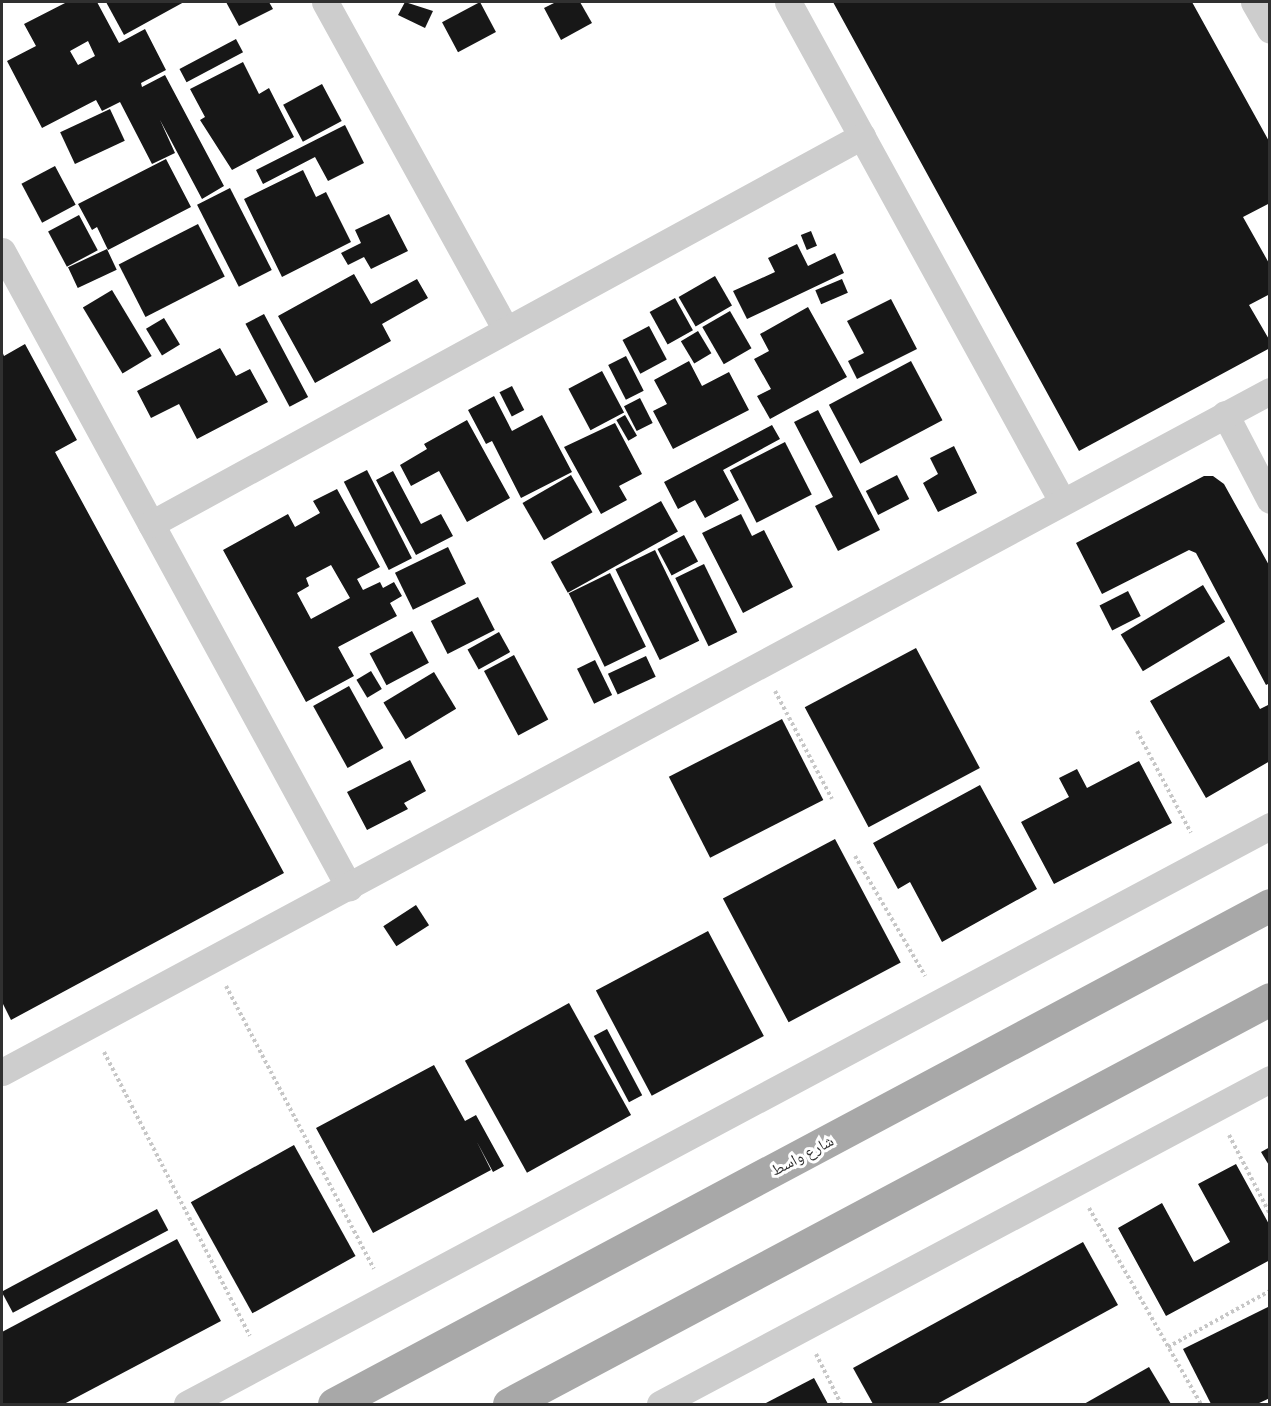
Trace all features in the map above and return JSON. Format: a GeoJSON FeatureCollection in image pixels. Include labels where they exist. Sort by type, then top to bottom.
{"type":"FeatureCollection","features":[{"type":"Feature","properties":{"kind":"main road","name":"شارع واسط"},"geometry":{"type":"LineString","coordinates":[[334,1404],[1269,905]]}},
{"type":"Feature","properties":{"kind":"main road"},"geometry":{"type":"LineString","coordinates":[[509,1404],[1269,999]]}},
{"type":"Feature","properties":{"kind":"street"},"geometry":{"type":"LineString","coordinates":[[325,2],[505,328]]}},
{"type":"Feature","properties":{"kind":"street"},"geometry":{"type":"LineString","coordinates":[[788,2],[1062,501]]}},
{"type":"Feature","properties":{"kind":"street"},"geometry":{"type":"LineString","coordinates":[[1254,2],[1269,30]]}},
{"type":"Feature","properties":{"kind":"street"},"geometry":{"type":"LineString","coordinates":[[151,524],[505,328],[862,136]]}},
{"type":"Feature","properties":{"kind":"street"},"geometry":{"type":"LineString","coordinates":[[2,251],[349,887]]}},
{"type":"Feature","properties":{"kind":"street"},"geometry":{"type":"LineString","coordinates":[[2,1072],[1269,391]]}},
{"type":"Feature","properties":{"kind":"street"},"geometry":{"type":"LineString","coordinates":[[1225,414],[1269,501]]}},
{"type":"Feature","properties":{"kind":"street"},"geometry":{"type":"LineString","coordinates":[[187,1404],[1269,826]]}},
{"type":"Feature","properties":{"kind":"street"},"geometry":{"type":"LineString","coordinates":[[660,1404],[1269,1079]]}},
{"type":"Feature","properties":{"kind":"path"},"geometry":{"type":"LineString","coordinates":[[761,664],[832,799]]}},
{"type":"Feature","properties":{"kind":"path"},"geometry":{"type":"LineString","coordinates":[[1137,731],[1206,860]]}},
{"type":"Feature","properties":{"kind":"path"},"geometry":{"type":"LineString","coordinates":[[855,856],[940,1003]]}},
{"type":"Feature","properties":{"kind":"path"},"geometry":{"type":"LineString","coordinates":[[212,960],[388,1297]]}},
{"type":"Feature","properties":{"kind":"path"},"geometry":{"type":"LineString","coordinates":[[90,1025],[264,1363]]}},
{"type":"Feature","properties":{"kind":"path"},"geometry":{"type":"LineString","coordinates":[[1215,1108],[1269,1214]]}},
{"type":"Feature","properties":{"kind":"path"},"geometry":{"type":"LineString","coordinates":[[1076,1184],[1201,1404]]}},
{"type":"Feature","properties":{"kind":"path"},"geometry":{"type":"LineString","coordinates":[[1168,1347],[1269,1291]]}},
{"type":"Feature","properties":{"kind":"path"},"geometry":{"type":"LineString","coordinates":[[803,1329],[841,1404]]}},
{"type":"Feature","properties":{"kind":"building"},"geometry":{"type":"Polygon","coordinates":[[[67,2],[97,2],[119,43],[145,29],[166,70],[141,83],[142,87],[165,75],[224,186],[202,199],[160,120],[175,153],[152,164],[120,102],[102,111],[96,100],[42,128],[7,61],[36,46],[24,24],[67,2]],[[88,41],[70,51],[78,65],[95,56],[88,41]]]}},
{"type":"Feature","properties":{"kind":"building"},"geometry":{"type":"Polygon","coordinates":[[[106,2],[184,2],[124,35],[106,2]]]}},
{"type":"Feature","properties":{"kind":"building"},"geometry":{"type":"Polygon","coordinates":[[[226,2],[269,2],[273,9],[239,26],[226,2]]]}},
{"type":"Feature","properties":{"kind":"building"},"geometry":{"type":"Polygon","coordinates":[[[405,2],[433,11],[425,28],[398,15],[405,2]]]}},
{"type":"Feature","properties":{"kind":"building"},"geometry":{"type":"Polygon","coordinates":[[[480,2],[496,32],[458,52],[442,22],[480,2]]]}},
{"type":"Feature","properties":{"kind":"building"},"geometry":{"type":"Polygon","coordinates":[[[556,2],[580,2],[592,23],[561,40],[544,8],[556,2]]]}},
{"type":"Feature","properties":{"kind":"building"},"geometry":{"type":"Polygon","coordinates":[[[833,2],[1192,2],[1270,143],[1270,203],[1243,217],[1270,265],[1270,294],[1249,305],[1270,341],[1270,348],[1079,451],[833,2]]]}},
{"type":"Feature","properties":{"kind":"building"},"geometry":{"type":"Polygon","coordinates":[[[236,39],[243,52],[187,82],[179,69],[236,39]]]}},
{"type":"Feature","properties":{"kind":"building"},"geometry":{"type":"Polygon","coordinates":[[[243,62],[259,94],[269,88],[294,137],[232,170],[200,120],[205,117],[190,89],[243,62]]]}},
{"type":"Feature","properties":{"kind":"building"},"geometry":{"type":"Polygon","coordinates":[[[322,84],[342,121],[303,142],[283,105],[322,84]]]}},
{"type":"Feature","properties":{"kind":"building"},"geometry":{"type":"Polygon","coordinates":[[[110,109],[125,141],[75,164],[60,132],[110,109]]]}},
{"type":"Feature","properties":{"kind":"building"},"geometry":{"type":"Polygon","coordinates":[[[345,125],[364,163],[328,181],[315,157],[263,184],[256,170],[345,125]]]}},
{"type":"Feature","properties":{"kind":"building"},"geometry":{"type":"Polygon","coordinates":[[[166,159],[191,207],[108,250],[97,227],[92,230],[78,204],[166,159]]]}},
{"type":"Feature","properties":{"kind":"building"},"geometry":{"type":"Polygon","coordinates":[[[55,166],[76,205],[42,223],[21,184],[55,166]]]}},
{"type":"Feature","properties":{"kind":"building"},"geometry":{"type":"Polygon","coordinates":[[[303,170],[316,197],[326,192],[351,242],[282,277],[244,199],[303,170]]]}},
{"type":"Feature","properties":{"kind":"building"},"geometry":{"type":"Polygon","coordinates":[[[230,188],[272,270],[239,287],[197,205],[230,188]]]}},
{"type":"Feature","properties":{"kind":"building"},"geometry":{"type":"Polygon","coordinates":[[[389,214],[408,251],[371,269],[364,257],[348,265],[341,253],[361,243],[355,230],[389,214]]]}},
{"type":"Feature","properties":{"kind":"building"},"geometry":{"type":"Polygon","coordinates":[[[79,215],[98,250],[67,267],[48,231],[79,215]]]}},
{"type":"Feature","properties":{"kind":"building"},"geometry":{"type":"Polygon","coordinates":[[[198,224],[225,277],[145,317],[119,264],[198,224]]]}},
{"type":"Feature","properties":{"kind":"building"},"geometry":{"type":"Polygon","coordinates":[[[811,231],[817,246],[807,250],[801,235],[811,231]]]}},
{"type":"Feature","properties":{"kind":"building"},"geometry":{"type":"Polygon","coordinates":[[[797,244],[808,266],[835,253],[844,273],[747,319],[733,291],[775,272],[768,258],[797,244]]]}},
{"type":"Feature","properties":{"kind":"building"},"geometry":{"type":"Polygon","coordinates":[[[107,249],[117,270],[78,288],[68,267],[107,249]]]}},
{"type":"Feature","properties":{"kind":"building"},"geometry":{"type":"Polygon","coordinates":[[[354,274],[371,304],[417,279],[428,298],[382,324],[391,341],[315,383],[278,316],[354,274]]]}},
{"type":"Feature","properties":{"kind":"building"},"geometry":{"type":"Polygon","coordinates":[[[715,276],[732,305],[696,326],[679,297],[715,276]]]}},
{"type":"Feature","properties":{"kind":"building"},"geometry":{"type":"Polygon","coordinates":[[[842,279],[848,293],[821,304],[815,290],[842,279]]]}},
{"type":"Feature","properties":{"kind":"building"},"geometry":{"type":"Polygon","coordinates":[[[112,290],[152,356],[123,374],[83,308],[112,290]]]}},
{"type":"Feature","properties":{"kind":"building"},"geometry":{"type":"Polygon","coordinates":[[[675,298],[693,330],[668,344],[650,312],[675,298]]]}},
{"type":"Feature","properties":{"kind":"building"},"geometry":{"type":"Polygon","coordinates":[[[891,299],[917,349],[857,379],[848,361],[864,353],[847,321],[891,299]]]}},
{"type":"Feature","properties":{"kind":"building"},"geometry":{"type":"Polygon","coordinates":[[[808,307],[847,377],[770,419],[757,396],[771,389],[754,359],[769,351],[760,334],[808,307]]]}},
{"type":"Feature","properties":{"kind":"building"},"geometry":{"type":"Polygon","coordinates":[[[730,311],[752,348],[724,364],[702,327],[730,311]]]}},
{"type":"Feature","properties":{"kind":"building"},"geometry":{"type":"Polygon","coordinates":[[[264,314],[308,397],[290,407],[245,324],[264,314]]]}},
{"type":"Feature","properties":{"kind":"building"},"geometry":{"type":"Polygon","coordinates":[[[164,318],[180,345],[162,355],[146,329],[164,318]]]}},
{"type":"Feature","properties":{"kind":"building"},"geometry":{"type":"Polygon","coordinates":[[[649,326],[667,360],[640,374],[623,340],[649,326]]]}},
{"type":"Feature","properties":{"kind":"building"},"geometry":{"type":"Polygon","coordinates":[[[698,331],[711,353],[694,364],[681,341],[698,331]]]}},
{"type":"Feature","properties":{"kind":"building"},"geometry":{"type":"Polygon","coordinates":[[[25,344],[77,440],[55,452],[284,873],[11,1020],[2,1002],[2,351],[4,356],[25,344]]]}},
{"type":"Feature","properties":{"kind":"building"},"geometry":{"type":"Polygon","coordinates":[[[220,348],[236,376],[250,369],[268,402],[197,439],[179,404],[151,418],[137,391],[220,348]]]}},
{"type":"Feature","properties":{"kind":"building"},"geometry":{"type":"Polygon","coordinates":[[[626,356],[644,391],[626,400],[608,365],[626,356]]]}},
{"type":"Feature","properties":{"kind":"building"},"geometry":{"type":"Polygon","coordinates":[[[689,361],[702,386],[729,372],[749,410],[673,449],[653,411],[667,404],[654,380],[689,361]]]}},
{"type":"Feature","properties":{"kind":"building"},"geometry":{"type":"Polygon","coordinates":[[[911,361],[942,420],[860,464],[829,405],[911,361]]]}},
{"type":"Feature","properties":{"kind":"building"},"geometry":{"type":"Polygon","coordinates":[[[602,371],[624,412],[591,430],[568,389],[602,371]]]}},
{"type":"Feature","properties":{"kind":"building"},"geometry":{"type":"Polygon","coordinates":[[[512,386],[524,410],[512,416],[500,392],[512,386]]]}},
{"type":"Feature","properties":{"kind":"building"},"geometry":{"type":"Polygon","coordinates":[[[494,396],[512,431],[542,415],[572,472],[521,498],[492,441],[486,444],[468,410],[494,396]]]}},
{"type":"Feature","properties":{"kind":"building"},"geometry":{"type":"Polygon","coordinates":[[[640,398],[653,423],[637,431],[624,406],[640,398]]]}},
{"type":"Feature","properties":{"kind":"building"},"geometry":{"type":"Polygon","coordinates":[[[818,410],[880,530],[838,551],[815,506],[833,497],[794,422],[818,410]]]}},
{"type":"Feature","properties":{"kind":"building"},"geometry":{"type":"Polygon","coordinates":[[[625,415],[637,436],[628,441],[616,420],[625,415]]]}},
{"type":"Feature","properties":{"kind":"building"},"geometry":{"type":"Polygon","coordinates":[[[467,420],[510,498],[467,522],[439,471],[411,486],[400,465],[427,449],[424,444],[467,420]]]}},
{"type":"Feature","properties":{"kind":"building"},"geometry":{"type":"Polygon","coordinates":[[[615,423],[642,474],[619,486],[627,500],[601,514],[564,447],[615,423]]]}},
{"type":"Feature","properties":{"kind":"building"},"geometry":{"type":"Polygon","coordinates":[[[772,425],[780,439],[723,470],[739,500],[705,518],[695,500],[678,509],[664,482],[772,425]]]}},
{"type":"Feature","properties":{"kind":"building"},"geometry":{"type":"Polygon","coordinates":[[[785,442],[812,495],[757,523],[730,470],[785,442]]]}},
{"type":"Feature","properties":{"kind":"building"},"geometry":{"type":"Polygon","coordinates":[[[954,446],[977,493],[938,512],[923,483],[938,474],[930,458],[954,446]]]}},
{"type":"Feature","properties":{"kind":"building"},"geometry":{"type":"Polygon","coordinates":[[[367,470],[412,558],[389,570],[344,482],[367,470]]]}},
{"type":"Feature","properties":{"kind":"building"},"geometry":{"type":"Polygon","coordinates":[[[393,471],[421,524],[441,514],[453,536],[416,555],[376,480],[393,471]]]}},
{"type":"Feature","properties":{"kind":"building"},"geometry":{"type":"Polygon","coordinates":[[[571,475],[592,512],[544,540],[523,503],[571,475]]]}},
{"type":"Feature","properties":{"kind":"building"},"geometry":{"type":"Polygon","coordinates":[[[897,475],[909,499],[878,515],[866,491],[897,475]]]}},
{"type":"Feature","properties":{"kind":"building"},"geometry":{"type":"Polygon","coordinates":[[[1204,476],[1213,476],[1224,484],[1270,567],[1270,683],[1266,685],[1196,553],[1189,550],[1102,594],[1076,543],[1204,476]]]}},
{"type":"Feature","properties":{"kind":"building"},"geometry":{"type":"Polygon","coordinates":[[[337,489],[380,567],[357,579],[363,590],[380,582],[383,588],[394,582],[402,596],[390,603],[397,616],[338,647],[354,676],[306,702],[223,550],[288,514],[295,527],[320,513],[313,501],[337,489]],[[331,565],[306,578],[309,586],[297,593],[311,619],[350,598],[331,565]]]}},
{"type":"Feature","properties":{"kind":"building"},"geometry":{"type":"Polygon","coordinates":[[[661,501],[678,532],[568,593],[551,562],[661,501]]]}},
{"type":"Feature","properties":{"kind":"building"},"geometry":{"type":"Polygon","coordinates":[[[741,514],[752,536],[764,530],[793,587],[743,613],[702,533],[741,514]]]}},
{"type":"Feature","properties":{"kind":"building"},"geometry":{"type":"Polygon","coordinates":[[[684,535],[698,561],[672,576],[658,549],[684,535]]]}},
{"type":"Feature","properties":{"kind":"building"},"geometry":{"type":"Polygon","coordinates":[[[448,547],[466,584],[413,610],[395,573],[448,547]]]}},
{"type":"Feature","properties":{"kind":"building"},"geometry":{"type":"Polygon","coordinates":[[[655,550],[699,641],[660,660],[615,569],[655,550]]]}},
{"type":"Feature","properties":{"kind":"building"},"geometry":{"type":"Polygon","coordinates":[[[704,564],[737,632],[709,646],[675,578],[704,564]]]}},
{"type":"Feature","properties":{"kind":"building"},"geometry":{"type":"Polygon","coordinates":[[[610,573],[646,647],[605,667],[569,593],[610,573]]]}},
{"type":"Feature","properties":{"kind":"building"},"geometry":{"type":"Polygon","coordinates":[[[1203,585],[1225,622],[1143,671],[1121,634],[1203,585]]]}},
{"type":"Feature","properties":{"kind":"building"},"geometry":{"type":"Polygon","coordinates":[[[1128,591],[1141,616],[1112,630],[1099,606],[1128,591]]]}},
{"type":"Feature","properties":{"kind":"building"},"geometry":{"type":"Polygon","coordinates":[[[478,597],[495,630],[448,654],[431,621],[478,597]]]}},
{"type":"Feature","properties":{"kind":"building"},"geometry":{"type":"Polygon","coordinates":[[[412,631],[429,663],[387,685],[370,654],[412,631]]]}},
{"type":"Feature","properties":{"kind":"building"},"geometry":{"type":"Polygon","coordinates":[[[499,632],[510,652],[479,670],[468,649],[499,632]]]}},
{"type":"Feature","properties":{"kind":"building"},"geometry":{"type":"Polygon","coordinates":[[[916,648],[980,768],[869,827],[805,707],[916,648]]]}},
{"type":"Feature","properties":{"kind":"building"},"geometry":{"type":"Polygon","coordinates":[[[514,655],[548,719],[518,735],[484,671],[514,655]]]}},
{"type":"Feature","properties":{"kind":"building"},"geometry":{"type":"Polygon","coordinates":[[[646,656],[656,677],[618,695],[608,674],[646,656]]]}},
{"type":"Feature","properties":{"kind":"building"},"geometry":{"type":"Polygon","coordinates":[[[1229,656],[1260,709],[1270,704],[1270,761],[1206,798],[1150,701],[1229,656]]]}},
{"type":"Feature","properties":{"kind":"building"},"geometry":{"type":"Polygon","coordinates":[[[595,660],[612,695],[594,704],[577,669],[595,660]]]}},
{"type":"Feature","properties":{"kind":"building"},"geometry":{"type":"Polygon","coordinates":[[[371,671],[382,689],[367,698],[356,680],[371,671]]]}},
{"type":"Feature","properties":{"kind":"building"},"geometry":{"type":"Polygon","coordinates":[[[434,672],[456,709],[406,739],[383,702],[434,672]]]}},
{"type":"Feature","properties":{"kind":"building"},"geometry":{"type":"Polygon","coordinates":[[[349,686],[383,748],[348,768],[313,706],[349,686]]]}},
{"type":"Feature","properties":{"kind":"building"},"geometry":{"type":"Polygon","coordinates":[[[782,719],[823,800],[710,858],[669,777],[782,719]]]}},
{"type":"Feature","properties":{"kind":"building"},"geometry":{"type":"Polygon","coordinates":[[[410,760],[426,791],[404,803],[408,809],[367,830],[347,792],[410,760]]]}},
{"type":"Feature","properties":{"kind":"building"},"geometry":{"type":"Polygon","coordinates":[[[1139,761],[1172,823],[1054,884],[1021,822],[1069,797],[1059,778],[1077,769],[1087,788],[1139,761]]]}},
{"type":"Feature","properties":{"kind":"building"},"geometry":{"type":"Polygon","coordinates":[[[980,785],[1037,889],[942,942],[910,882],[898,889],[873,843],[980,785]]]}},
{"type":"Feature","properties":{"kind":"building"},"geometry":{"type":"Polygon","coordinates":[[[835,839],[901,963],[789,1022],[723,899],[835,839]]]}},
{"type":"Feature","properties":{"kind":"building"},"geometry":{"type":"Polygon","coordinates":[[[416,905],[429,925],[396,946],[383,926],[416,905]]]}},
{"type":"Feature","properties":{"kind":"building"},"geometry":{"type":"Polygon","coordinates":[[[708,931],[764,1036],[652,1096],[596,991],[708,931]]]}},
{"type":"Feature","properties":{"kind":"building"},"geometry":{"type":"Polygon","coordinates":[[[569,1003],[631,1115],[527,1173],[465,1061],[569,1003]]]}},
{"type":"Feature","properties":{"kind":"building"},"geometry":{"type":"Polygon","coordinates":[[[607,1029],[642,1095],[629,1102],[594,1036],[607,1029]]]}},
{"type":"Feature","properties":{"kind":"building"},"geometry":{"type":"Polygon","coordinates":[[[434,1065],[465,1121],[476,1115],[504,1166],[493,1172],[477,1142],[491,1170],[373,1233],[316,1128],[434,1065]]]}},
{"type":"Feature","properties":{"kind":"building"},"geometry":{"type":"Polygon","coordinates":[[[294,1145],[356,1256],[252,1313],[191,1202],[294,1145]]]}},
{"type":"Feature","properties":{"kind":"building"},"geometry":{"type":"Polygon","coordinates":[[[1270,1147],[1270,1167],[1261,1152],[1270,1147]]]}},
{"type":"Feature","properties":{"kind":"building"},"geometry":{"type":"Polygon","coordinates":[[[1236,1164],[1270,1226],[1270,1260],[1166,1316],[1118,1228],[1162,1203],[1194,1262],[1230,1242],[1198,1184],[1236,1164]]]}},
{"type":"Feature","properties":{"kind":"building"},"geometry":{"type":"Polygon","coordinates":[[[157,1209],[168,1230],[13,1313],[2,1291],[157,1209]]]}},
{"type":"Feature","properties":{"kind":"building"},"geometry":{"type":"Polygon","coordinates":[[[177,1239],[221,1321],[64,1404],[2,1404],[2,1332],[177,1239]]]}},
{"type":"Feature","properties":{"kind":"building"},"geometry":{"type":"Polygon","coordinates":[[[1083,1242],[1118,1305],[937,1404],[873,1404],[853,1368],[1083,1242]]]}},
{"type":"Feature","properties":{"kind":"building"},"geometry":{"type":"Polygon","coordinates":[[[1270,1306],[1270,1398],[1257,1404],[1211,1404],[1183,1349],[1270,1306]]]}},
{"type":"Feature","properties":{"kind":"building"},"geometry":{"type":"Polygon","coordinates":[[[1149,1367],[1171,1404],[1084,1404],[1149,1367]]]}},
{"type":"Feature","properties":{"kind":"building"},"geometry":{"type":"Polygon","coordinates":[[[814,1378],[828,1404],[764,1404],[814,1378]]]}}]}
